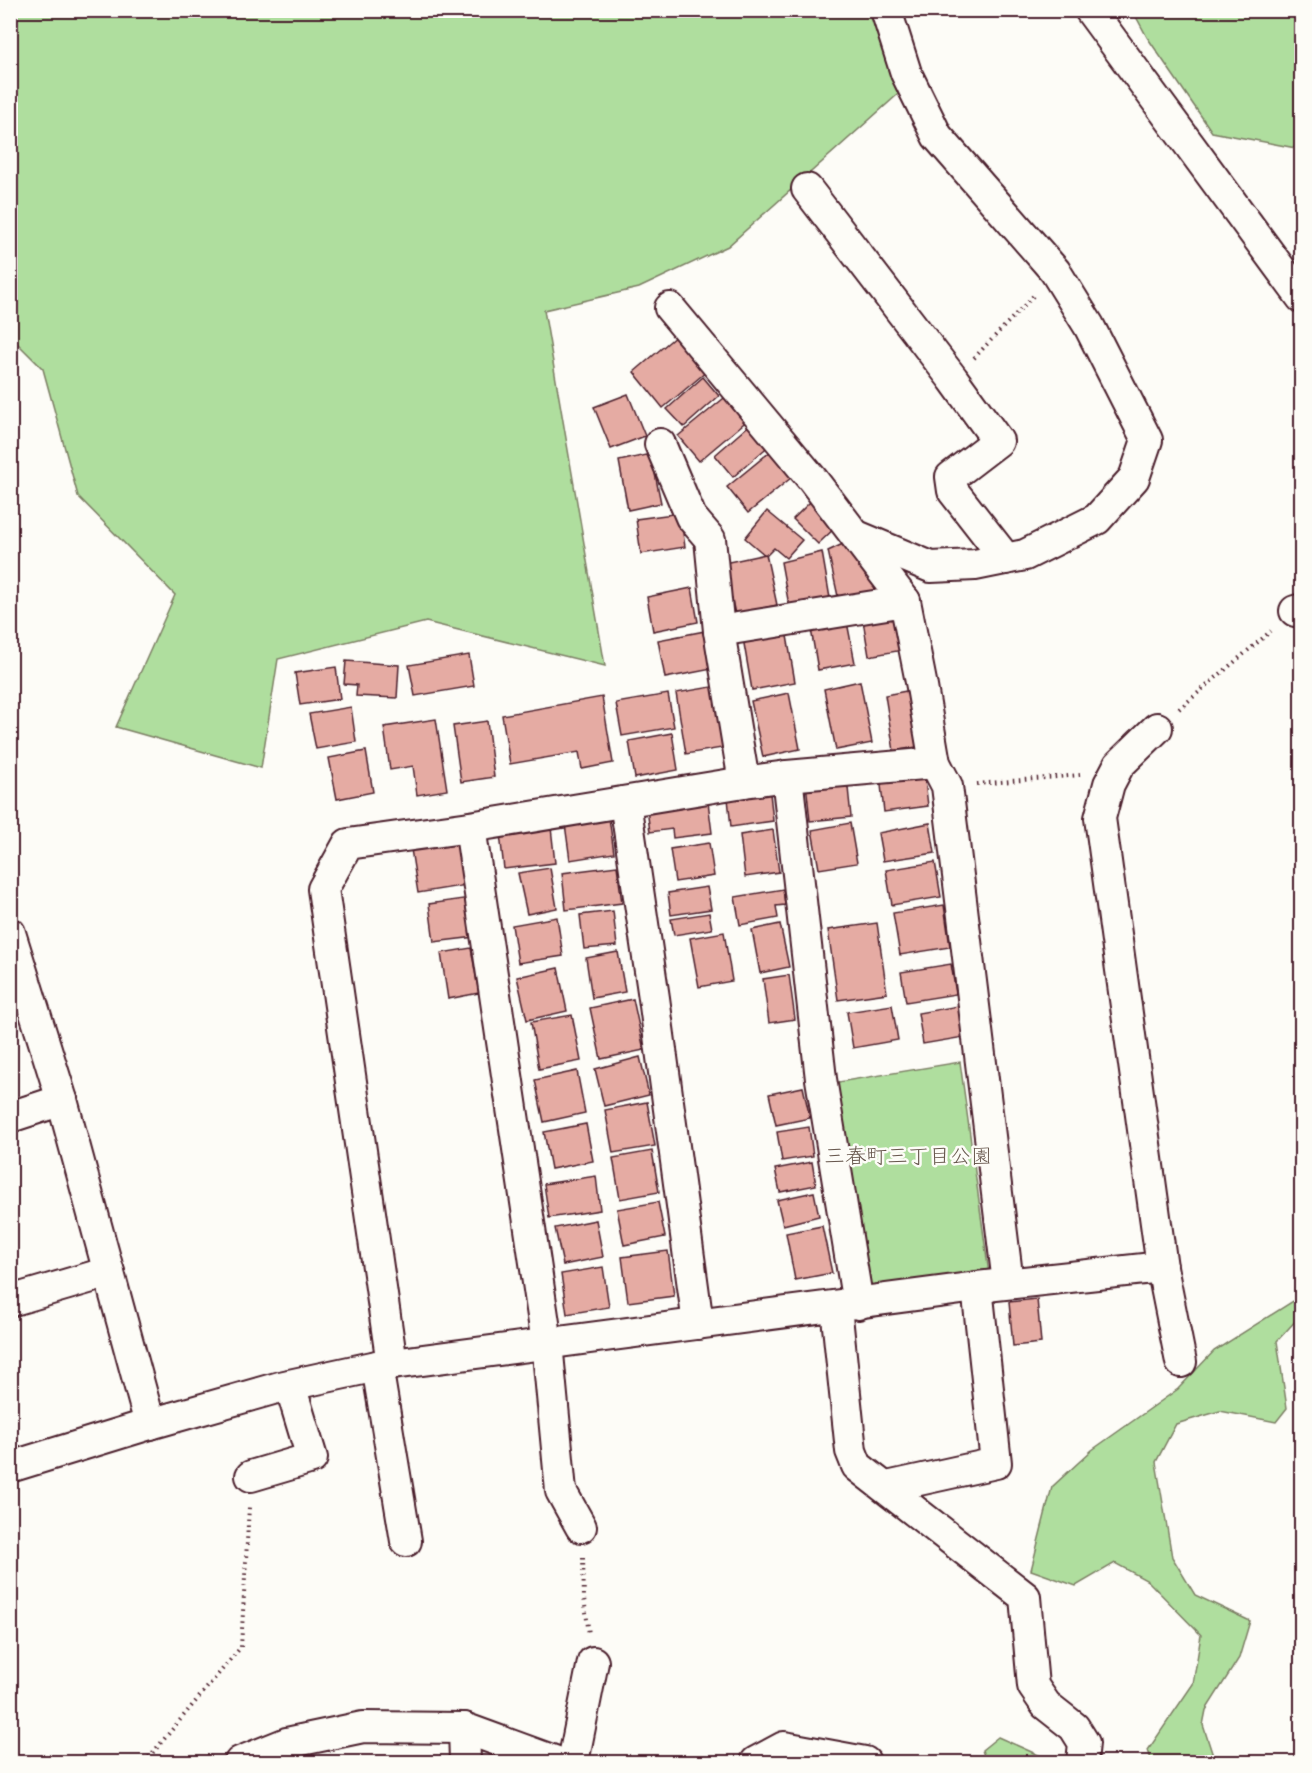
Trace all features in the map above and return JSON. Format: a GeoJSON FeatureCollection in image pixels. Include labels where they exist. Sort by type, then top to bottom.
{"type":"FeatureCollection","features":[{"type":"Feature","properties":{"kind":"street"},"geometry":{"type":"LineString","coordinates":[[857,536],[931,567],[975,565],[1025,555],[1096,519],[1134,478],[1147,440],[1089,326],[1055,271],[937,136],[906,74],[886,10]]}},
{"type":"Feature","properties":{"kind":"street"},"geometry":{"type":"LineString","coordinates":[[1090,10],[1302,298]]}},
{"type":"Feature","properties":{"kind":"street"},"geometry":{"type":"LineString","coordinates":[[807,189],[998,441],[951,477],[953,491],[1006,559]]}},
{"type":"Feature","properties":{"kind":"street"},"geometry":{"type":"LineString","coordinates":[[670,308],[813,480],[905,601],[941,775],[1008,1283]]}},
{"type":"Feature","properties":{"kind":"street"},"geometry":{"type":"LineString","coordinates":[[660,444],[692,517],[710,539],[719,631],[744,782]]}},
{"type":"Feature","properties":{"kind":"street"},"geometry":{"type":"LineString","coordinates":[[719,631],[905,601]]}},
{"type":"Feature","properties":{"kind":"street"},"geometry":{"type":"LineString","coordinates":[[1157,728],[1119,765],[1109,784],[1101,818],[1162,1267],[1180,1362]]}},
{"type":"Feature","properties":{"kind":"street"},"geometry":{"type":"LineString","coordinates":[[406,1541],[323,889],[348,844],[470,827],[787,776],[941,775]]}},
{"type":"Feature","properties":{"kind":"street"},"geometry":{"type":"LineString","coordinates":[[787,776],[847,1305],[851,1451],[857,1466],[887,1487],[1025,1598],[1033,1686],[1046,1705],[1074,1727],[1084,1743],[1082,1762]]}},
{"type":"Feature","properties":{"kind":"street"},"geometry":{"type":"LineString","coordinates":[[625,802],[698,1324]]}},
{"type":"Feature","properties":{"kind":"street"},"geometry":{"type":"LineString","coordinates":[[470,827],[547,1344],[561,1491],[581,1527]]}},
{"type":"Feature","properties":{"kind":"street"},"geometry":{"type":"LineString","coordinates":[[10,933],[62,1100],[150,1424]]}},
{"type":"Feature","properties":{"kind":"street"},"geometry":{"type":"LineString","coordinates":[[10,1117],[62,1100]]}},
{"type":"Feature","properties":{"kind":"street"},"geometry":{"type":"LineString","coordinates":[[10,1467],[150,1424],[290,1385],[384,1365],[1008,1283],[1162,1267]]}},
{"type":"Feature","properties":{"kind":"street"},"geometry":{"type":"LineString","coordinates":[[10,1301],[109,1272]]}},
{"type":"Feature","properties":{"kind":"street"},"geometry":{"type":"LineString","coordinates":[[887,1487],[996,1463],[977,1287]]}},
{"type":"Feature","properties":{"kind":"street"},"geometry":{"type":"LineString","coordinates":[[251,1476],[312,1458],[290,1385]]}},
{"type":"Feature","properties":{"kind":"street"},"geometry":{"type":"LineString","coordinates":[[573,1762],[593,1662]]}},
{"type":"Feature","properties":{"kind":"street"},"geometry":{"type":"LineString","coordinates":[[240,1762],[287,1743],[363,1727],[464,1728],[557,1762]]}},
{"type":"Feature","properties":{"kind":"street"},"geometry":{"type":"LineString","coordinates":[[464,1728],[465,1762]]}},
{"type":"Feature","properties":{"kind":"street"},"geometry":{"type":"LineString","coordinates":[[756,1762],[784,1747],[865,1762]]}},
{"type":"Feature","properties":{"kind":"path"},"geometry":{"type":"LineString","coordinates":[[953,379],[1012,320],[1055,271]]}},
{"type":"Feature","properties":{"kind":"path"},"geometry":{"type":"LineString","coordinates":[[1157,728],[1298,610]]}},
{"type":"Feature","properties":{"kind":"path"},"geometry":{"type":"LineString","coordinates":[[941,775],[1077,774],[1109,784]]}},
{"type":"Feature","properties":{"kind":"path"},"geometry":{"type":"LineString","coordinates":[[145,1762],[241,1647],[251,1476]]}},
{"type":"Feature","properties":{"kind":"path"},"geometry":{"type":"LineString","coordinates":[[581,1527],[584,1598],[593,1662]]}},
{"type":"Feature","properties":{"kind":"green space"},"geometry":{"type":"Polygon","coordinates":[[[10,11],[880,11],[906,87],[728,246],[639,288],[544,310],[605,666],[426,622],[278,659],[261,768],[116,727],[175,595],[78,496],[43,369],[11,337],[10,11]]]}},
{"type":"Feature","properties":{"kind":"green space"},"geometry":{"type":"Polygon","coordinates":[[[1133,11],[1301,11],[1301,149],[1212,132],[1147,37],[1133,11]]]}},
{"type":"Feature","properties":{"kind":"green space","name":"三春町三丁目公園"},"geometry":{"type":"Polygon","coordinates":[[[960,1062],[989,1274],[862,1292],[832,1083],[960,1062]]]}},
{"type":"Feature","properties":{"kind":"green space"},"geometry":{"type":"Polygon","coordinates":[[[1301,1296],[1301,1315],[1277,1341],[1287,1408],[1276,1422],[1220,1411],[1176,1424],[1156,1462],[1172,1557],[1195,1595],[1250,1621],[1239,1658],[1206,1710],[1203,1725],[1215,1762],[1152,1762],[1148,1750],[1193,1684],[1201,1635],[1148,1581],[1115,1563],[1076,1586],[1031,1570],[1052,1487],[1092,1450],[1178,1389],[1214,1351],[1301,1296]]]}},
{"type":"Feature","properties":{"kind":"green space"},"geometry":{"type":"Polygon","coordinates":[[[998,1737],[1054,1762],[986,1762],[982,1750],[998,1737]]]}},
{"type":"Feature","properties":{"kind":"building"},"geometry":{"type":"Polygon","coordinates":[[[676,336],[706,372],[663,408],[634,372],[676,336]]]}},
{"type":"Feature","properties":{"kind":"building"},"geometry":{"type":"Polygon","coordinates":[[[703,377],[719,396],[684,427],[667,409],[703,377]]]}},
{"type":"Feature","properties":{"kind":"building"},"geometry":{"type":"Polygon","coordinates":[[[628,394],[645,436],[611,449],[594,407],[628,394]]]}},
{"type":"Feature","properties":{"kind":"building"},"geometry":{"type":"Polygon","coordinates":[[[729,394],[749,419],[699,461],[678,436],[729,394]]]}},
{"type":"Feature","properties":{"kind":"building"},"geometry":{"type":"Polygon","coordinates":[[[754,421],[772,443],[733,477],[715,455],[754,421]]]}},
{"type":"Feature","properties":{"kind":"building"},"geometry":{"type":"Polygon","coordinates":[[[776,447],[797,473],[748,513],[727,487],[776,447]]]}},
{"type":"Feature","properties":{"kind":"building"},"geometry":{"type":"Polygon","coordinates":[[[651,454],[661,503],[628,510],[619,461],[651,454]]]}},
{"type":"Feature","properties":{"kind":"building"},"geometry":{"type":"Polygon","coordinates":[[[813,499],[838,525],[818,544],[793,519],[813,499]]]}},
{"type":"Feature","properties":{"kind":"building"},"geometry":{"type":"Polygon","coordinates":[[[767,511],[802,540],[786,558],[774,548],[766,556],[745,538],[767,511]]]}},
{"type":"Feature","properties":{"kind":"building"},"geometry":{"type":"Polygon","coordinates":[[[680,513],[685,547],[641,554],[636,519],[680,513]]]}},
{"type":"Feature","properties":{"kind":"building"},"geometry":{"type":"Polygon","coordinates":[[[845,543],[872,578],[876,596],[839,601],[828,551],[845,543]]]}},
{"type":"Feature","properties":{"kind":"building"},"geometry":{"type":"Polygon","coordinates":[[[822,552],[831,604],[790,611],[781,562],[822,552]]]}},
{"type":"Feature","properties":{"kind":"building"},"geometry":{"type":"Polygon","coordinates":[[[766,554],[777,605],[735,614],[724,563],[766,554]]]}},
{"type":"Feature","properties":{"kind":"building"},"geometry":{"type":"Polygon","coordinates":[[[692,588],[698,622],[653,631],[647,597],[692,588]]]}},
{"type":"Feature","properties":{"kind":"building"},"geometry":{"type":"Polygon","coordinates":[[[896,609],[903,650],[869,656],[862,615],[896,609]]]}},
{"type":"Feature","properties":{"kind":"building"},"geometry":{"type":"Polygon","coordinates":[[[846,617],[855,663],[818,670],[810,623],[846,617]]]}},
{"type":"Feature","properties":{"kind":"building"},"geometry":{"type":"Polygon","coordinates":[[[786,630],[795,682],[752,690],[743,638],[786,630]]]}},
{"type":"Feature","properties":{"kind":"building"},"geometry":{"type":"Polygon","coordinates":[[[705,631],[712,669],[665,678],[658,640],[705,631]]]}},
{"type":"Feature","properties":{"kind":"building"},"geometry":{"type":"Polygon","coordinates":[[[469,655],[474,686],[415,696],[409,665],[469,655]]]}},
{"type":"Feature","properties":{"kind":"building"},"geometry":{"type":"Polygon","coordinates":[[[346,661],[399,665],[397,698],[356,696],[357,685],[344,684],[346,661]]]}},
{"type":"Feature","properties":{"kind":"building"},"geometry":{"type":"Polygon","coordinates":[[[336,667],[340,699],[300,705],[295,673],[336,667]]]}},
{"type":"Feature","properties":{"kind":"building"},"geometry":{"type":"Polygon","coordinates":[[[860,681],[872,743],[836,750],[824,689],[860,681]]]}},
{"type":"Feature","properties":{"kind":"building"},"geometry":{"type":"Polygon","coordinates":[[[723,685],[734,746],[686,754],[676,693],[723,685]]]}},
{"type":"Feature","properties":{"kind":"building"},"geometry":{"type":"Polygon","coordinates":[[[917,689],[927,745],[894,751],[885,695],[917,689]]]}},
{"type":"Feature","properties":{"kind":"building"},"geometry":{"type":"Polygon","coordinates":[[[789,693],[800,749],[763,757],[751,701],[789,693]]]}},
{"type":"Feature","properties":{"kind":"building"},"geometry":{"type":"Polygon","coordinates":[[[668,694],[674,727],[622,736],[616,703],[668,694]]]}},
{"type":"Feature","properties":{"kind":"building"},"geometry":{"type":"Polygon","coordinates":[[[602,697],[613,763],[582,769],[579,752],[510,764],[502,715],[602,697]]]}},
{"type":"Feature","properties":{"kind":"building"},"geometry":{"type":"Polygon","coordinates":[[[351,707],[356,742],[316,749],[309,714],[351,707]]]}},
{"type":"Feature","properties":{"kind":"building"},"geometry":{"type":"Polygon","coordinates":[[[436,719],[447,790],[417,795],[413,766],[390,770],[384,727],[436,719]]]}},
{"type":"Feature","properties":{"kind":"building"},"geometry":{"type":"Polygon","coordinates":[[[487,721],[494,777],[461,782],[453,726],[487,721]]]}},
{"type":"Feature","properties":{"kind":"building"},"geometry":{"type":"Polygon","coordinates":[[[672,733],[678,770],[635,778],[629,741],[672,733]]]}},
{"type":"Feature","properties":{"kind":"building"},"geometry":{"type":"Polygon","coordinates":[[[366,751],[373,792],[337,799],[329,758],[366,751]]]}},
{"type":"Feature","properties":{"kind":"building"},"geometry":{"type":"Polygon","coordinates":[[[924,771],[928,806],[884,812],[880,776],[924,771]]]}},
{"type":"Feature","properties":{"kind":"building"},"geometry":{"type":"Polygon","coordinates":[[[847,778],[851,817],[810,821],[806,783],[847,778]]]}},
{"type":"Feature","properties":{"kind":"building"},"geometry":{"type":"Polygon","coordinates":[[[769,784],[773,821],[731,827],[727,789],[769,784]]]}},
{"type":"Feature","properties":{"kind":"building"},"geometry":{"type":"Polygon","coordinates":[[[707,794],[712,833],[673,838],[672,829],[650,832],[646,801],[707,794]]]}},
{"type":"Feature","properties":{"kind":"building"},"geometry":{"type":"Polygon","coordinates":[[[608,811],[614,853],[570,860],[564,817],[608,811]]]}},
{"type":"Feature","properties":{"kind":"building"},"geometry":{"type":"Polygon","coordinates":[[[550,819],[555,863],[504,869],[499,825],[550,819]]]}},
{"type":"Feature","properties":{"kind":"building"},"geometry":{"type":"Polygon","coordinates":[[[850,823],[857,863],[819,869],[812,830],[850,823]]]}},
{"type":"Feature","properties":{"kind":"building"},"geometry":{"type":"Polygon","coordinates":[[[930,823],[935,853],[883,861],[878,833],[930,823]]]}},
{"type":"Feature","properties":{"kind":"building"},"geometry":{"type":"Polygon","coordinates":[[[773,830],[779,872],[745,877],[740,835],[773,830]]]}},
{"type":"Feature","properties":{"kind":"building"},"geometry":{"type":"Polygon","coordinates":[[[460,840],[467,885],[418,893],[411,849],[460,840]]]}},
{"type":"Feature","properties":{"kind":"building"},"geometry":{"type":"Polygon","coordinates":[[[709,843],[714,876],[675,882],[670,849],[709,843]]]}},
{"type":"Feature","properties":{"kind":"building"},"geometry":{"type":"Polygon","coordinates":[[[935,862],[941,897],[892,905],[886,870],[935,862]]]}},
{"type":"Feature","properties":{"kind":"building"},"geometry":{"type":"Polygon","coordinates":[[[617,866],[622,903],[566,910],[562,873],[617,866]]]}},
{"type":"Feature","properties":{"kind":"building"},"geometry":{"type":"Polygon","coordinates":[[[550,868],[557,908],[527,914],[518,873],[550,868]]]}},
{"type":"Feature","properties":{"kind":"building"},"geometry":{"type":"Polygon","coordinates":[[[707,887],[711,909],[671,915],[668,893],[707,887]]]}},
{"type":"Feature","properties":{"kind":"building"},"geometry":{"type":"Polygon","coordinates":[[[783,889],[785,905],[776,906],[778,918],[740,925],[735,897],[783,889]]]}},
{"type":"Feature","properties":{"kind":"building"},"geometry":{"type":"Polygon","coordinates":[[[470,898],[475,937],[434,942],[429,904],[470,898]]]}},
{"type":"Feature","properties":{"kind":"building"},"geometry":{"type":"Polygon","coordinates":[[[944,905],[950,947],[900,955],[893,913],[944,905]]]}},
{"type":"Feature","properties":{"kind":"building"},"geometry":{"type":"Polygon","coordinates":[[[613,911],[617,946],[584,949],[580,915],[613,911]]]}},
{"type":"Feature","properties":{"kind":"building"},"geometry":{"type":"Polygon","coordinates":[[[709,913],[712,929],[674,935],[671,919],[709,913]]]}},
{"type":"Feature","properties":{"kind":"building"},"geometry":{"type":"Polygon","coordinates":[[[557,917],[563,956],[518,963],[512,925],[557,917]]]}},
{"type":"Feature","properties":{"kind":"building"},"geometry":{"type":"Polygon","coordinates":[[[877,923],[887,993],[838,1000],[828,930],[877,923]]]}},
{"type":"Feature","properties":{"kind":"building"},"geometry":{"type":"Polygon","coordinates":[[[780,924],[789,967],[760,973],[752,930],[780,924]]]}},
{"type":"Feature","properties":{"kind":"building"},"geometry":{"type":"Polygon","coordinates":[[[724,932],[732,981],[699,987],[690,938],[724,932]]]}},
{"type":"Feature","properties":{"kind":"building"},"geometry":{"type":"Polygon","coordinates":[[[471,948],[479,993],[448,999],[441,953],[471,948]]]}},
{"type":"Feature","properties":{"kind":"building"},"geometry":{"type":"Polygon","coordinates":[[[618,952],[625,992],[592,998],[586,958],[618,952]]]}},
{"type":"Feature","properties":{"kind":"building"},"geometry":{"type":"Polygon","coordinates":[[[951,964],[956,994],[906,1002],[901,972],[951,964]]]}},
{"type":"Feature","properties":{"kind":"building"},"geometry":{"type":"Polygon","coordinates":[[[558,968],[567,1011],[527,1020],[517,977],[558,968]]]}},
{"type":"Feature","properties":{"kind":"building"},"geometry":{"type":"Polygon","coordinates":[[[789,975],[795,1019],[769,1023],[763,979],[789,975]]]}},
{"type":"Feature","properties":{"kind":"building"},"geometry":{"type":"Polygon","coordinates":[[[633,999],[644,1050],[601,1059],[590,1008],[633,999]]]}},
{"type":"Feature","properties":{"kind":"building"},"geometry":{"type":"Polygon","coordinates":[[[892,1005],[898,1040],[853,1048],[847,1012],[892,1005]]]}},
{"type":"Feature","properties":{"kind":"building"},"geometry":{"type":"Polygon","coordinates":[[[958,1006],[964,1037],[923,1044],[918,1013],[958,1006]]]}},
{"type":"Feature","properties":{"kind":"building"},"geometry":{"type":"Polygon","coordinates":[[[572,1015],[581,1061],[539,1069],[531,1022],[572,1015]]]}},
{"type":"Feature","properties":{"kind":"building"},"geometry":{"type":"Polygon","coordinates":[[[640,1057],[649,1095],[604,1106],[595,1069],[640,1057]]]}},
{"type":"Feature","properties":{"kind":"building"},"geometry":{"type":"Polygon","coordinates":[[[577,1071],[585,1113],[544,1122],[535,1080],[577,1071]]]}},
{"type":"Feature","properties":{"kind":"building"},"geometry":{"type":"Polygon","coordinates":[[[803,1087],[810,1118],[776,1125],[769,1094],[803,1087]]]}},
{"type":"Feature","properties":{"kind":"building"},"geometry":{"type":"Polygon","coordinates":[[[647,1102],[655,1146],[613,1153],[605,1110],[647,1102]]]}},
{"type":"Feature","properties":{"kind":"building"},"geometry":{"type":"Polygon","coordinates":[[[586,1124],[593,1161],[551,1169],[544,1132],[586,1124]]]}},
{"type":"Feature","properties":{"kind":"building"},"geometry":{"type":"Polygon","coordinates":[[[809,1127],[813,1156],[782,1161],[777,1132],[809,1127]]]}},
{"type":"Feature","properties":{"kind":"building"},"geometry":{"type":"Polygon","coordinates":[[[652,1151],[659,1192],[620,1199],[613,1158],[652,1151]]]}},
{"type":"Feature","properties":{"kind":"building"},"geometry":{"type":"Polygon","coordinates":[[[812,1162],[816,1185],[780,1192],[775,1169],[812,1162]]]}},
{"type":"Feature","properties":{"kind":"building"},"geometry":{"type":"Polygon","coordinates":[[[596,1176],[600,1210],[549,1218],[544,1184],[596,1176]]]}},
{"type":"Feature","properties":{"kind":"building"},"geometry":{"type":"Polygon","coordinates":[[[814,1192],[819,1216],[783,1225],[777,1200],[814,1192]]]}},
{"type":"Feature","properties":{"kind":"building"},"geometry":{"type":"Polygon","coordinates":[[[658,1202],[665,1237],[624,1245],[617,1209],[658,1202]]]}},
{"type":"Feature","properties":{"kind":"building"},"geometry":{"type":"Polygon","coordinates":[[[596,1220],[603,1257],[563,1265],[555,1228],[596,1220]]]}},
{"type":"Feature","properties":{"kind":"building"},"geometry":{"type":"Polygon","coordinates":[[[822,1226],[832,1273],[795,1280],[786,1233],[822,1226]]]}},
{"type":"Feature","properties":{"kind":"building"},"geometry":{"type":"Polygon","coordinates":[[[668,1251],[674,1296],[628,1302],[622,1257],[668,1251]]]}},
{"type":"Feature","properties":{"kind":"building"},"geometry":{"type":"Polygon","coordinates":[[[603,1267],[609,1307],[567,1314],[561,1274],[603,1267]]]}},
{"type":"Feature","properties":{"kind":"building"},"geometry":{"type":"Polygon","coordinates":[[[1037,1299],[1041,1343],[1013,1346],[1009,1302],[1037,1299]]]}}]}
